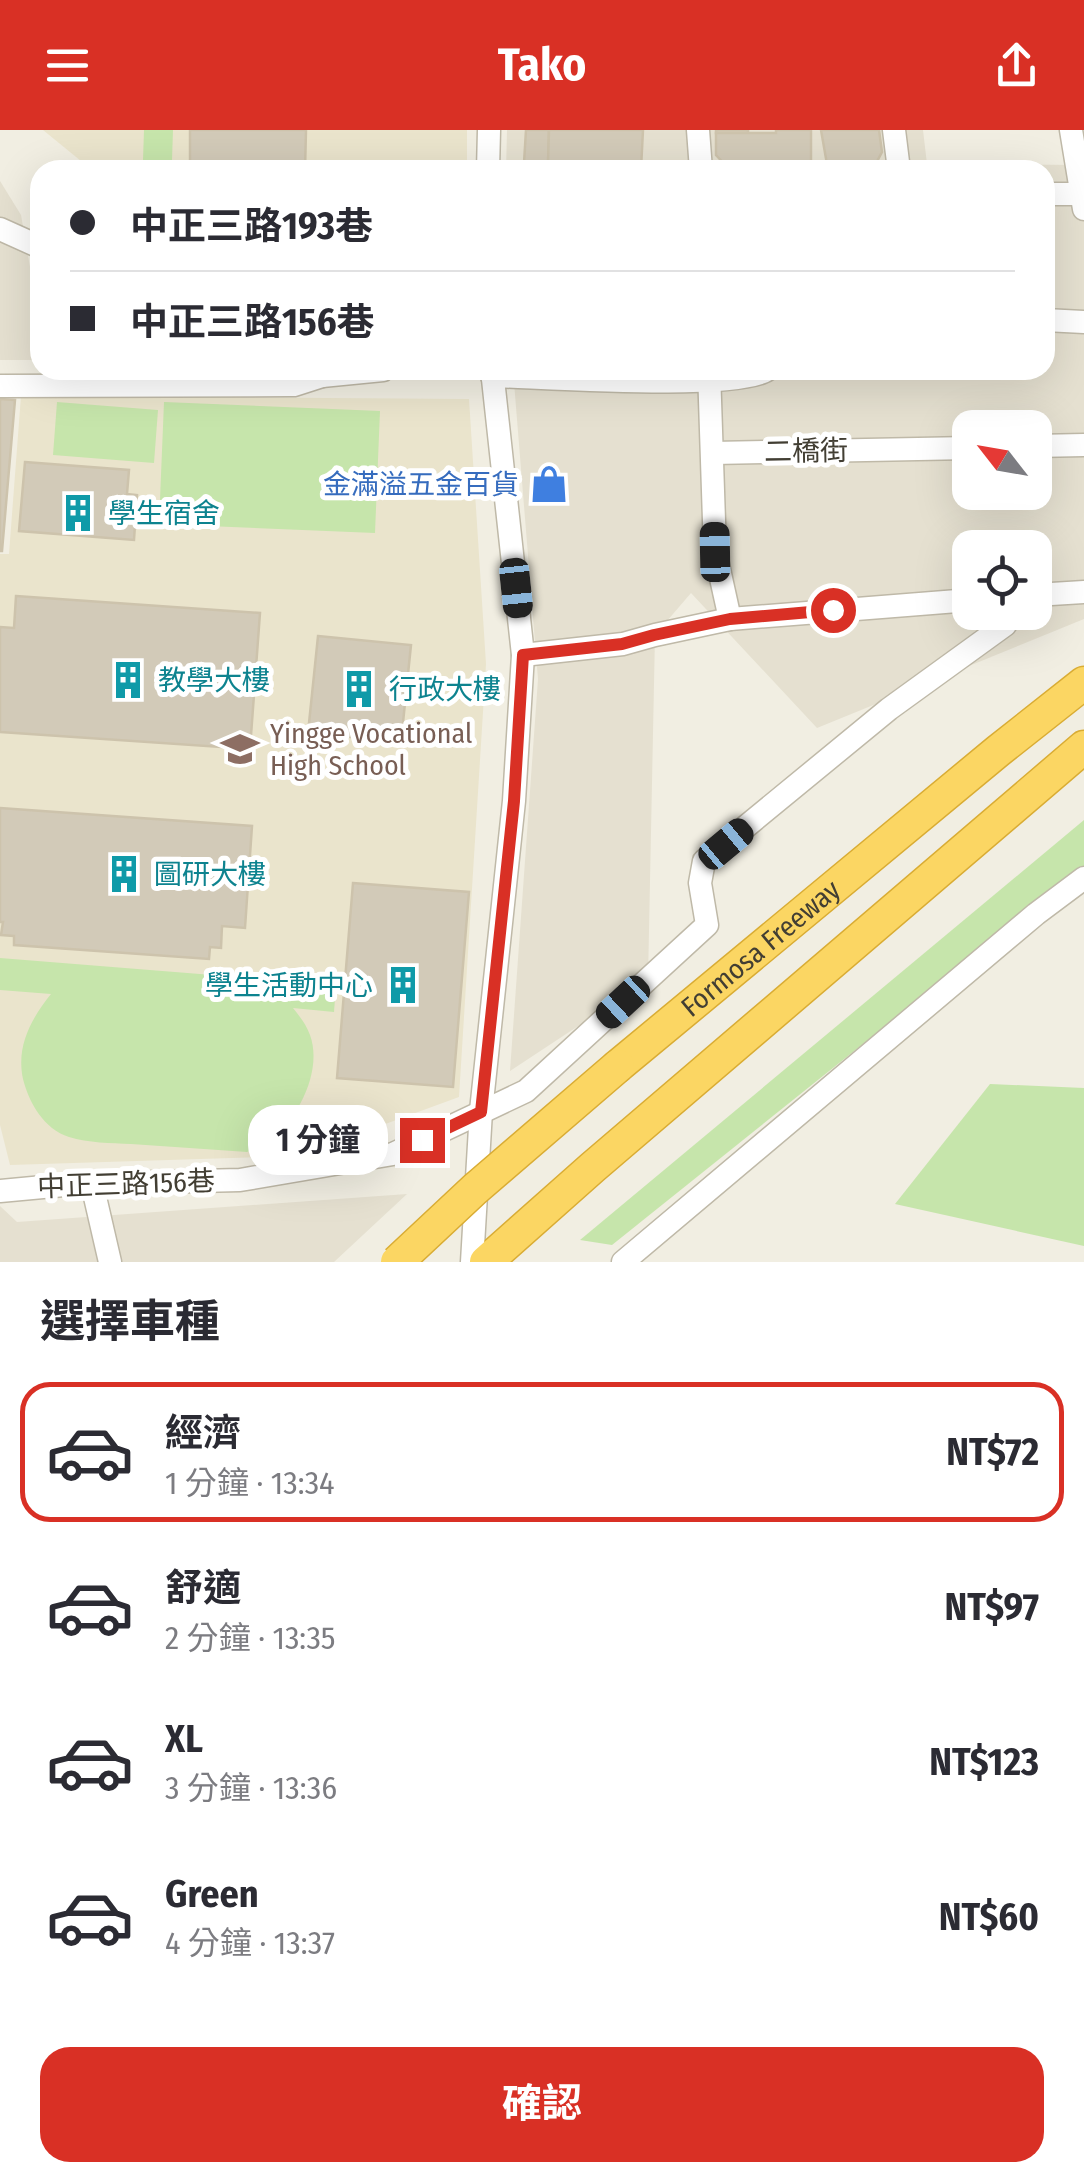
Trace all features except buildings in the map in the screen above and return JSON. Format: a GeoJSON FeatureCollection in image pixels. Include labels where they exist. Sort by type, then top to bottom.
{"type":"FeatureCollection","features":[{"type":"Feature","properties":{"kind":"highway","name":"Formosa Freeway"},"geometry":{"type":"LineString","coordinates":[[397,1262],[618,1066],[1084,683]]}},
{"type":"Feature","properties":{"kind":"highway","name":"Formosa Freeway"},"geometry":{"type":"LineString","coordinates":[[486,1262],[1084,747]]}},
{"type":"Feature","properties":{"kind":"street"},"geometry":{"type":"LineString","coordinates":[[488,160],[489,130]]}},
{"type":"Feature","properties":{"kind":"street"},"geometry":{"type":"LineString","coordinates":[[698,130],[700,160]]}},
{"type":"Feature","properties":{"kind":"street"},"geometry":{"type":"LineString","coordinates":[[894,130],[898,160]]}},
{"type":"Feature","properties":{"kind":"street"},"geometry":{"type":"LineString","coordinates":[[1055,196],[1082,202],[1071,130]]}},
{"type":"Feature","properties":{"kind":"street"},"geometry":{"type":"LineString","coordinates":[[0,229],[30,242]]}},
{"type":"Feature","properties":{"kind":"street"},"geometry":{"type":"LineString","coordinates":[[1055,321],[1084,322]]}},
{"type":"Feature","properties":{"kind":"street"},"geometry":{"type":"LineString","coordinates":[[0,386],[294,385],[303,380]]}},
{"type":"Feature","properties":{"kind":"street"},"geometry":{"type":"LineString","coordinates":[[472,1262],[481,1112],[514,801],[523,655],[493,380]]}},
{"type":"Feature","properties":{"kind":"street"},"geometry":{"type":"LineString","coordinates":[[709,380],[715,552],[730,619]]}},
{"type":"Feature","properties":{"kind":"street"},"geometry":{"type":"LineString","coordinates":[[1052,446],[1084,446]]}},
{"type":"Feature","properties":{"kind":"street","name":"二橋街"},"geometry":{"type":"LineString","coordinates":[[713,453],[952,448]]}},
{"type":"Feature","properties":{"kind":"street"},"geometry":{"type":"LineString","coordinates":[[1052,593],[1084,592]]}},
{"type":"Feature","properties":{"kind":"street"},"geometry":{"type":"LineString","coordinates":[[523,655],[622,644],[730,619],[952,601]]}},
{"type":"Feature","properties":{"kind":"street","name":"中正三路156巷"},"geometry":{"type":"LineString","coordinates":[[0,1190],[240,1180],[393,1154],[526,1091],[707,925],[700,882],[704,861],[889,708],[998,630]]}},
{"type":"Feature","properties":{"kind":"street"},"geometry":{"type":"LineString","coordinates":[[623,1262],[1036,914],[1084,878]]}},
{"type":"Feature","properties":{"kind":"street"},"geometry":{"type":"LineString","coordinates":[[92,1184],[110,1262]]}},
{"type":"Feature","properties":{"kind":"shaded area"},"geometry":{"type":"Polygon","coordinates":[[[43,130],[467,130],[467,160],[80,160],[43,130]]]}},
{"type":"Feature","properties":{"kind":"shaded area"},"geometry":{"type":"Polygon","coordinates":[[[507,130],[923,130],[927,160],[506,160],[507,130]]]}},
{"type":"Feature","properties":{"kind":"shaded area"},"geometry":{"type":"Polygon","coordinates":[[[1055,165],[1084,165],[1084,619],[817,728],[691,593],[655,635],[648,980],[510,1071],[538,679],[514,380],[1055,380],[1055,165]]]}},
{"type":"Feature","properties":{"kind":"shaded area"},"geometry":{"type":"Polygon","coordinates":[[[0,181],[21,215],[30,267],[30,360],[0,360],[0,181]]]}},
{"type":"Feature","properties":{"kind":"shaded area","name":"Yingge Vocational High School"},"geometry":{"type":"Polygon","coordinates":[[[21,396],[469,399],[486,664],[459,1097],[298,1156],[10,1165],[0,1125],[0,554],[9,554],[21,396]]]}},
{"type":"Feature","properties":{"kind":"shaded area"},"geometry":{"type":"Polygon","coordinates":[[[407,1194],[334,1262],[0,1262],[0,1206],[17,1222],[407,1194]]]}},
{"type":"Feature","properties":{"kind":"green space"},"geometry":{"type":"Polygon","coordinates":[[[144,130],[173,130],[172,160],[143,160],[144,130]]]}},
{"type":"Feature","properties":{"kind":"green space"},"geometry":{"type":"Polygon","coordinates":[[[57,402],[158,410],[154,463],[53,455],[57,402]]]}},
{"type":"Feature","properties":{"kind":"green space"},"geometry":{"type":"Polygon","coordinates":[[[164,402],[380,411],[375,533],[159,524],[164,402]]]}},
{"type":"Feature","properties":{"kind":"green space"},"geometry":{"type":"Polygon","coordinates":[[[1084,820],[1084,867],[612,1245],[580,1240],[1084,820]]]}},
{"type":"Feature","properties":{"kind":"green space"},"geometry":{"type":"Polygon","coordinates":[[[0,958],[336,985],[334,1012],[293,1008],[310,1035],[310,1079],[289,1120],[262,1146],[247,1152],[84,1140],[52,1128],[29,1097],[21,1067],[24,1044],[37,1013],[51,994],[0,990],[0,958]]]}},
{"type":"Feature","properties":{"kind":"green space"},"geometry":{"type":"Polygon","coordinates":[[[990,1084],[1084,1088],[1084,1246],[895,1204],[990,1084]]]}},
{"type":"Feature","properties":{"kind":"place","name":"金滿溢五金百貨"},"geometry":{"type":"Point","coordinates":[549,484]}},
{"type":"Feature","properties":{"kind":"place","name":"學生宿舍"},"geometry":{"type":"Point","coordinates":[78,513]}},
{"type":"Feature","properties":{"kind":"place","name":"教學大樓"},"geometry":{"type":"Point","coordinates":[128,680]}},
{"type":"Feature","properties":{"kind":"place","name":"行政大樓"},"geometry":{"type":"Point","coordinates":[359,689]}},
{"type":"Feature","properties":{"kind":"place","name":"Yingge Vocational High School"},"geometry":{"type":"Point","coordinates":[240,749]}},
{"type":"Feature","properties":{"kind":"place","name":"圖研大樓"},"geometry":{"type":"Point","coordinates":[124,874]}},
{"type":"Feature","properties":{"kind":"place","name":"學生活動中心"},"geometry":{"type":"Point","coordinates":[403,985]}},
{"type":"Feature","properties":{"kind":"route"},"geometry":{"type":"LineString","coordinates":[[422,1140],[481,1112],[514,801],[523,655],[622,644],[730,619],[833,610]]}}]}
